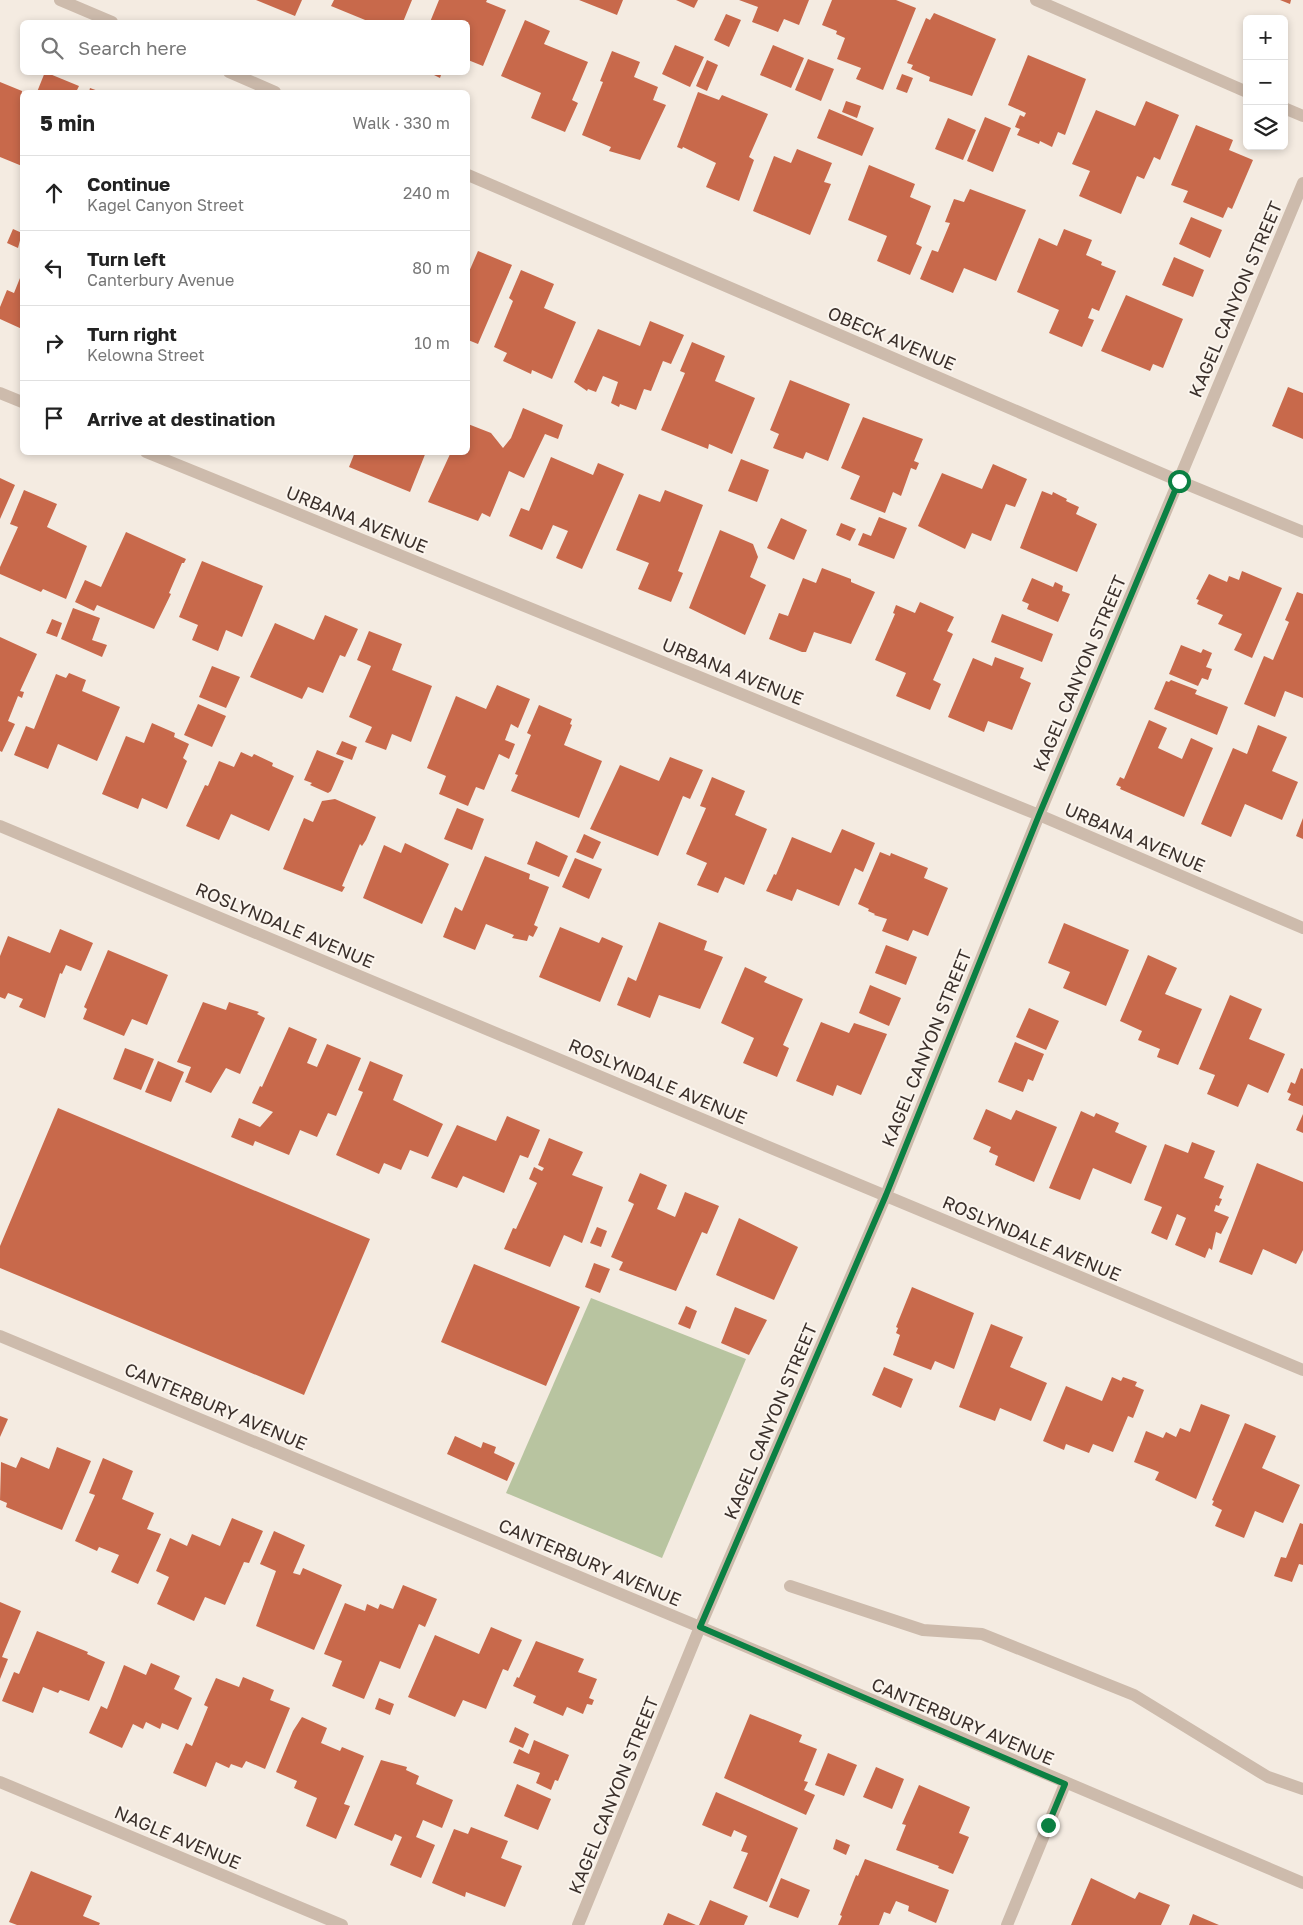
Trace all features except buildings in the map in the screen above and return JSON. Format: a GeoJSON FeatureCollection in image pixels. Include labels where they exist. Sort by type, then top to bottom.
{"type":"FeatureCollection","features":[{"type":"Feature","properties":{"kind":"street"},"geometry":{"type":"LineString","coordinates":[[60,0],[107,20]]}},
{"type":"Feature","properties":{"kind":"street"},"geometry":{"type":"LineString","coordinates":[[1036,0],[1243,90]]}},
{"type":"Feature","properties":{"kind":"street"},"geometry":{"type":"LineString","coordinates":[[236,75],[270,90]]}},
{"type":"Feature","properties":{"kind":"street"},"geometry":{"type":"LineString","coordinates":[[1288,110],[1303,116]]}},
{"type":"Feature","properties":{"kind":"street","name":"OBECK AVENUE"},"geometry":{"type":"LineString","coordinates":[[470,176],[1179,481],[1303,532]]}},
{"type":"Feature","properties":{"kind":"street","name":"KAGEL CANYON STREET"},"geometry":{"type":"LineString","coordinates":[[578,1925],[700,1627],[886,1195],[1039,815],[1303,183]]}},
{"type":"Feature","properties":{"kind":"street"},"geometry":{"type":"LineString","coordinates":[[0,393],[20,401]]}},
{"type":"Feature","properties":{"kind":"street","name":"URBANA AVENUE"},"geometry":{"type":"LineString","coordinates":[[153,455],[1039,815],[1303,928]]}},
{"type":"Feature","properties":{"kind":"street","name":"ROSLYNDALE AVENUE"},"geometry":{"type":"LineString","coordinates":[[0,826],[1303,1370]]}},
{"type":"Feature","properties":{"kind":"street","name":"CANTERBURY AVENUE"},"geometry":{"type":"LineString","coordinates":[[0,1336],[700,1627],[1065,1784],[1303,1883]]}},
{"type":"Feature","properties":{"kind":"street"},"geometry":{"type":"LineString","coordinates":[[790,1586],[923,1630],[982,1634],[1134,1695],[1268,1777],[1303,1789]]}},
{"type":"Feature","properties":{"kind":"street","name":"NAGLE AVENUE"},"geometry":{"type":"LineString","coordinates":[[0,1782],[342,1925]]}},
{"type":"Feature","properties":{"kind":"street"},"geometry":{"type":"LineString","coordinates":[[1007,1925],[1065,1784]]}},
{"type":"Feature","properties":{"kind":"green space"},"geometry":{"type":"Polygon","coordinates":[[[591,1298],[746,1359],[662,1558],[506,1493],[591,1298]]]}},
{"type":"Feature","properties":{"kind":"route"},"geometry":{"type":"LineString","coordinates":[[1048,1825],[1065,1784],[700,1627],[886,1195],[1039,815],[1179,481]]}}]}
